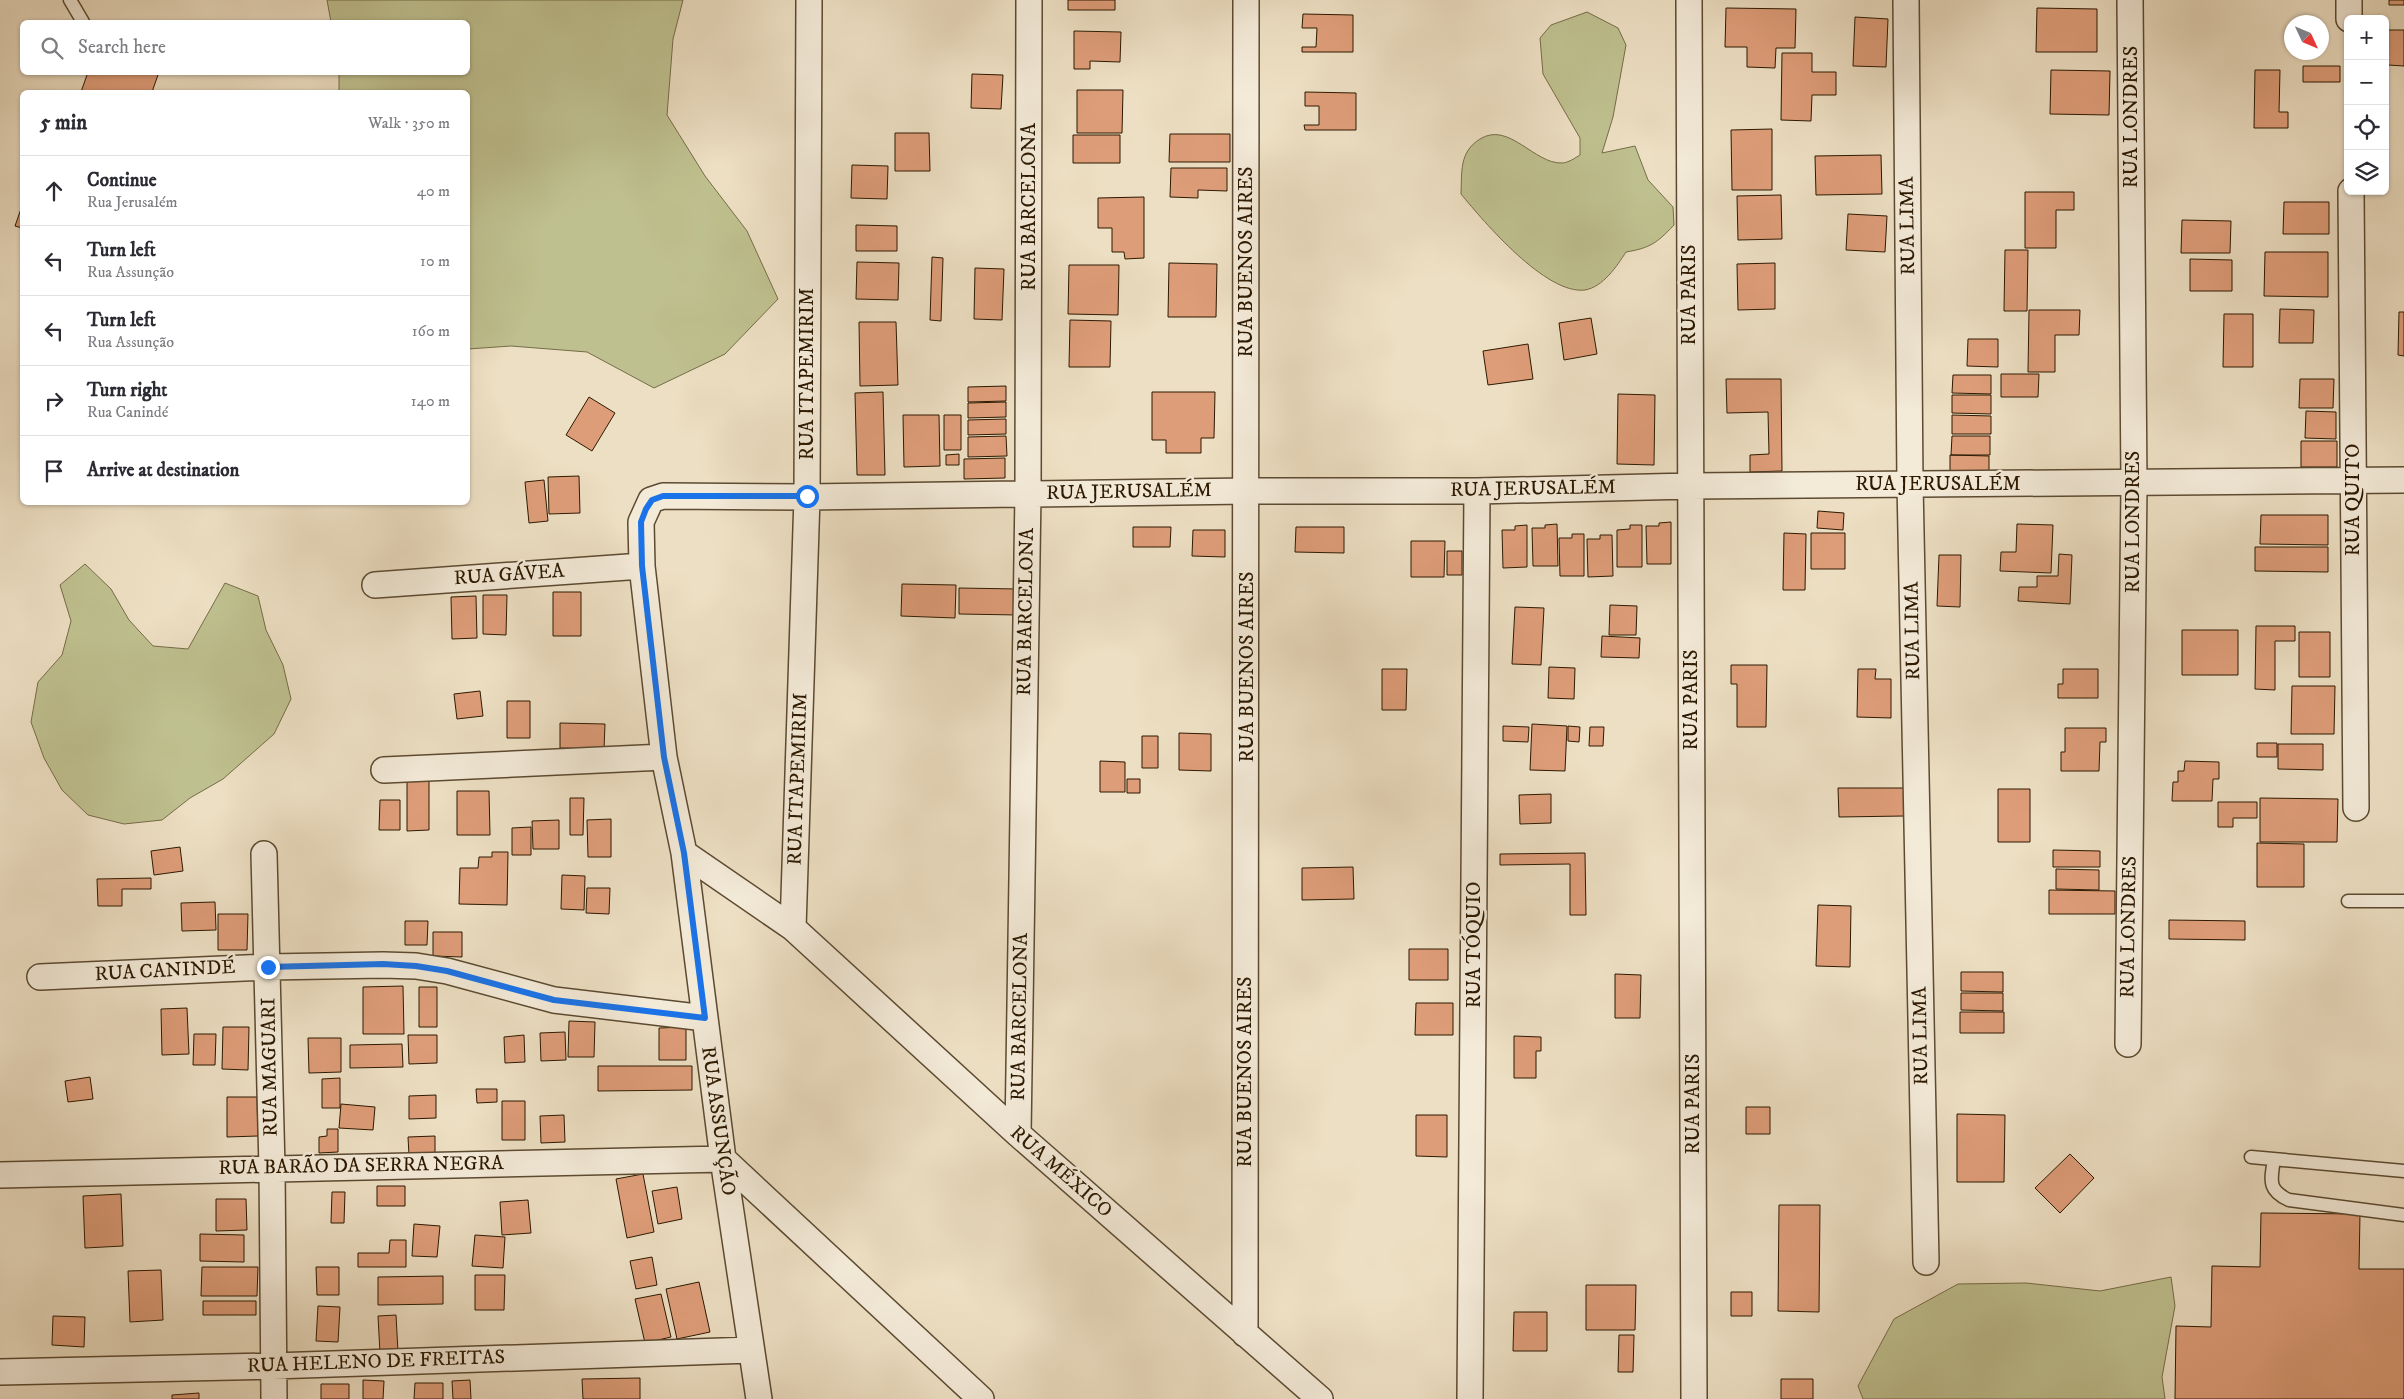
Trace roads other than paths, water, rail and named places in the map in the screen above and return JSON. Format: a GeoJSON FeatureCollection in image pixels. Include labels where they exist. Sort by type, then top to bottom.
{"type":"FeatureCollection","features":[{"type":"Feature","properties":{"kind":"street","name":"RUA ITAPEMIRIM"},"geometry":{"type":"LineString","coordinates":[[793,928],[807,496],[809,0]]}},
{"type":"Feature","properties":{"kind":"street","name":"RUA BARCELONA"},"geometry":{"type":"LineString","coordinates":[[1018,1134],[1028,493],[1029,0]]}},
{"type":"Feature","properties":{"kind":"street","name":"RUA BUENOS AIRES"},"geometry":{"type":"LineString","coordinates":[[1245,1334],[1246,0]]}},
{"type":"Feature","properties":{"kind":"street","name":"RUA PARIS"},"geometry":{"type":"LineString","coordinates":[[1689,0],[1694,1399]]}},
{"type":"Feature","properties":{"kind":"street","name":"RUA LIMA"},"geometry":{"type":"LineString","coordinates":[[1906,0],[1910,484],[1926,1262]]}},
{"type":"Feature","properties":{"kind":"street","name":"RUA LONDRES"},"geometry":{"type":"LineString","coordinates":[[2128,1044],[2134,484],[2130,0]]}},
{"type":"Feature","properties":{"kind":"street"},"geometry":{"type":"LineString","coordinates":[[2349,0],[2350,15]]}},
{"type":"Feature","properties":{"kind":"street","name":"RUA QUITO"},"geometry":{"type":"LineString","coordinates":[[2350,195],[2356,808]]}},
{"type":"Feature","properties":{"kind":"street","name":"RUA JERUSALÉM"},"geometry":{"type":"LineString","coordinates":[[663,496],[1247,490],[1477,491],[1690,486],[2134,484],[2404,480]]}},
{"type":"Feature","properties":{"kind":"street","name":"RUA TÓQUIO"},"geometry":{"type":"LineString","coordinates":[[1470,1399],[1477,491]]}},
{"type":"Feature","properties":{"kind":"street","name":"RUA ASSUNÇÃO"},"geometry":{"type":"LineString","coordinates":[[663,496],[652,500],[641,522],[642,566],[664,757],[684,853],[723,1159],[759,1399]]}},
{"type":"Feature","properties":{"kind":"street","name":"RUA GÁVEA"},"geometry":{"type":"LineString","coordinates":[[375,585],[642,566]]}},
{"type":"Feature","properties":{"kind":"street"},"geometry":{"type":"LineString","coordinates":[[384,770],[664,757]]}},
{"type":"Feature","properties":{"kind":"street","name":"RUA MÉXICO"},"geometry":{"type":"LineString","coordinates":[[684,853],[793,928],[1018,1134],[1320,1399]]}},
{"type":"Feature","properties":{"kind":"street","name":"RUA MAGUARI"},"geometry":{"type":"LineString","coordinates":[[264,854],[272,1168],[274,1399]]}},
{"type":"Feature","properties":{"kind":"street","name":"RUA CANINDÉ"},"geometry":{"type":"LineString","coordinates":[[40,977],[268,967],[383,964],[416,966],[447,971],[554,1000],[705,1018]]}},
{"type":"Feature","properties":{"kind":"street"},"geometry":{"type":"LineString","coordinates":[[723,1159],[981,1399]]}},
{"type":"Feature","properties":{"kind":"street","name":"RUA BARÃO DA SERRA NEGRA"},"geometry":{"type":"LineString","coordinates":[[0,1175],[723,1159]]}},
{"type":"Feature","properties":{"kind":"street","name":"RUA HELENO DE FREITAS"},"geometry":{"type":"LineString","coordinates":[[0,1372],[273,1366],[751,1350]]}},
{"type":"Feature","properties":{"kind":"lane"},"geometry":{"type":"LineString","coordinates":[[70,0],[82,20]]}},
{"type":"Feature","properties":{"kind":"lane"},"geometry":{"type":"LineString","coordinates":[[2348,901],[2404,901]]}},
{"type":"Feature","properties":{"kind":"lane"},"geometry":{"type":"LineString","coordinates":[[2251,1157],[2404,1171]]}},
{"type":"Feature","properties":{"kind":"lane"},"geometry":{"type":"LineString","coordinates":[[2274,1159],[2270,1181],[2278,1196],[2289,1200],[2404,1215]]}}]}
